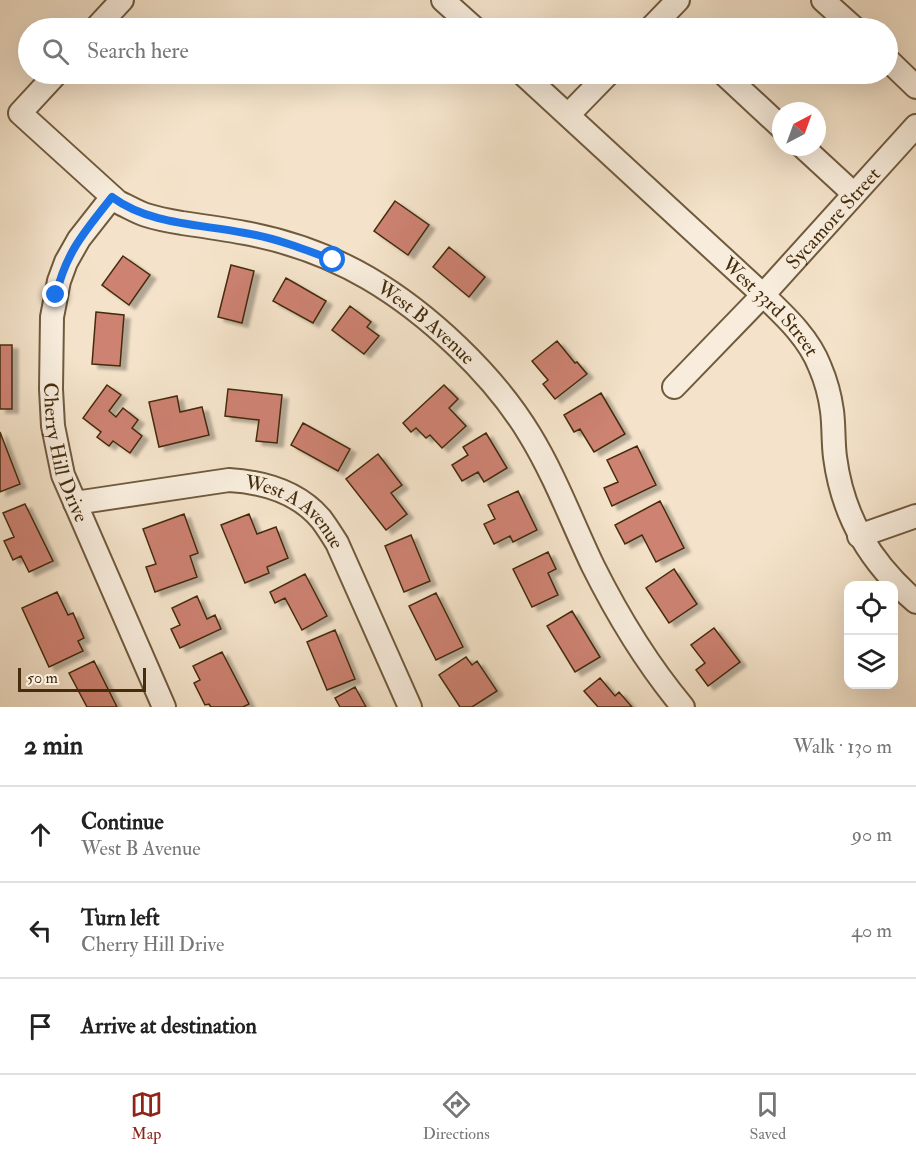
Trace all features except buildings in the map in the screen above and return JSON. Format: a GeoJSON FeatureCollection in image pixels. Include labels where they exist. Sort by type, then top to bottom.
{"type":"FeatureCollection","features":[{"type":"Feature","properties":{"kind":"street"},"geometry":{"type":"LineString","coordinates":[[105,18],[122,0]]}},
{"type":"Feature","properties":{"kind":"street"},"geometry":{"type":"LineString","coordinates":[[443,0],[463,18]]}},
{"type":"Feature","properties":{"kind":"street"},"geometry":{"type":"LineString","coordinates":[[667,18],[678,0]]}},
{"type":"Feature","properties":{"kind":"street"},"geometry":{"type":"LineString","coordinates":[[823,0],[843,18]]}},
{"type":"Feature","properties":{"kind":"street"},"geometry":{"type":"LineString","coordinates":[[898,70],[916,87]]}},
{"type":"Feature","properties":{"kind":"street","name":"West B Avenue"},"geometry":{"type":"LineString","coordinates":[[47,84],[20,113],[112,197],[134,210],[159,219],[246,233],[292,244],[333,260],[369,279],[407,304],[447,337],[483,372],[529,433],[547,465],[618,613],[637,645],[683,707]]}},
{"type":"Feature","properties":{"kind":"street","name":"West 33rd Street"},"geometry":{"type":"LineString","coordinates":[[534,84],[793,324],[819,364],[828,391],[832,411],[835,457],[842,493],[859,536],[880,566],[916,602]]}},
{"type":"Feature","properties":{"kind":"street"},"geometry":{"type":"LineString","coordinates":[[568,116],[598,84]]}},
{"type":"Feature","properties":{"kind":"street"},"geometry":{"type":"LineString","coordinates":[[735,84],[772,119]]}},
{"type":"Feature","properties":{"kind":"street","name":"Sycamore Street"},"geometry":{"type":"LineString","coordinates":[[675,387],[764,295],[916,126]]}},
{"type":"Feature","properties":{"kind":"street"},"geometry":{"type":"LineString","coordinates":[[813,156],[854,194]]}},
{"type":"Feature","properties":{"kind":"street","name":"Cherry Hill Drive"},"geometry":{"type":"LineString","coordinates":[[112,197],[79,239],[66,262],[56,295],[52,316],[52,426],[63,475],[164,707]]}},
{"type":"Feature","properties":{"kind":"street","name":"West A Avenue"},"geometry":{"type":"LineString","coordinates":[[75,503],[229,480],[247,481],[289,494],[305,504],[321,519],[337,543],[410,707]]}},
{"type":"Feature","properties":{"kind":"street"},"geometry":{"type":"LineString","coordinates":[[859,536],[916,516]]}},
{"type":"Feature","properties":{"kind":"route"},"geometry":{"type":"LineString","coordinates":[[56,295],[66,262],[79,239],[112,197],[134,210],[159,219],[246,233],[292,244],[333,260]]}}]}
